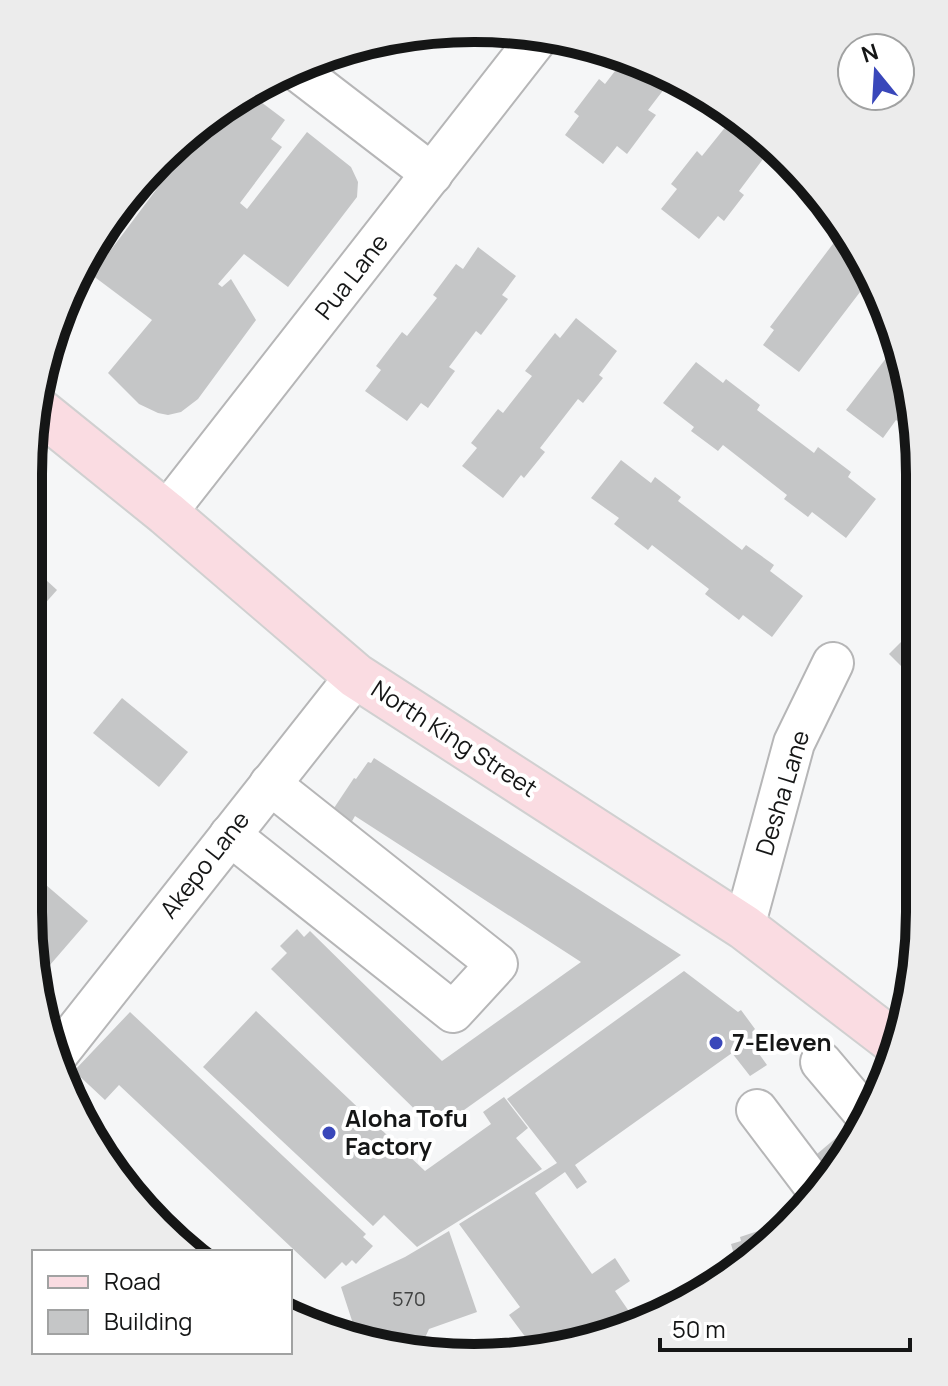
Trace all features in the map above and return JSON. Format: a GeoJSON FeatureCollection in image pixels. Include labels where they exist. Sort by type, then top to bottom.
{"type":"FeatureCollection","features":[{"type":"Feature","properties":{"kind":"main road","name":"North King Street"},"geometry":{"type":"LineString","coordinates":[[46,416],[166,513],[356,676],[744,927],[887,1037]]}},
{"type":"Feature","properties":{"kind":"street","name":"Pua Lane"},"geometry":{"type":"LineString","coordinates":[[166,513],[531,46]]}},
{"type":"Feature","properties":{"kind":"street"},"geometry":{"type":"LineString","coordinates":[[305,77],[432,174]]}},
{"type":"Feature","properties":{"kind":"street","name":"Desha Lane"},"geometry":{"type":"LineString","coordinates":[[744,927],[794,743],[833,663]]}},
{"type":"Feature","properties":{"kind":"street","name":"Akepo Lane"},"geometry":{"type":"LineString","coordinates":[[64,1046],[356,676]]}},
{"type":"Feature","properties":{"kind":"street"},"geometry":{"type":"LineString","coordinates":[[230,835],[453,1012],[497,964],[270,784]]}},
{"type":"Feature","properties":{"kind":"street"},"geometry":{"type":"LineString","coordinates":[[821,1062],[859,1107]]}},
{"type":"Feature","properties":{"kind":"street"},"geometry":{"type":"LineString","coordinates":[[757,1110],[811,1182]]}},
{"type":"Feature","properties":{"kind":"building"},"geometry":{"type":"Polygon","coordinates":[[[618,67],[665,87],[648,110],[656,115],[627,154],[617,146],[603,164],[565,135],[579,116],[574,112],[599,79],[605,84],[618,67]]]}},
{"type":"Feature","properties":{"kind":"building"},"geometry":{"type":"Polygon","coordinates":[[[258,100],[285,120],[271,139],[282,147],[240,203],[247,209],[307,132],[351,167],[358,182],[357,197],[288,287],[244,254],[218,284],[222,287],[231,279],[256,320],[198,399],[181,412],[168,415],[139,404],[108,373],[152,320],[92,275],[180,158],[211,131],[258,100]]]}},
{"type":"Feature","properties":{"kind":"building"},"geometry":{"type":"Polygon","coordinates":[[[727,124],[766,156],[739,191],[744,195],[724,221],[718,216],[699,239],[661,209],[677,189],[671,184],[697,151],[702,156],[727,124]]]}},
{"type":"Feature","properties":{"kind":"building"},"geometry":{"type":"Polygon","coordinates":[[[836,239],[863,288],[799,372],[763,345],[774,330],[770,327],[836,239]]]}},
{"type":"Feature","properties":{"kind":"building"},"geometry":{"type":"Polygon","coordinates":[[[478,247],[516,276],[502,295],[508,299],[481,335],[476,331],[449,367],[455,371],[428,408],[421,403],[407,421],[365,391],[381,370],[376,366],[402,332],[407,336],[437,298],[433,295],[456,264],[463,269],[478,247]]]}},
{"type":"Feature","properties":{"kind":"building"},"geometry":{"type":"Polygon","coordinates":[[[576,318],[617,351],[599,375],[603,378],[583,403],[578,399],[540,448],[545,452],[503,498],[462,466],[477,448],[471,443],[498,409],[503,413],[532,376],[525,371],[555,333],[560,338],[576,318]]]}},
{"type":"Feature","properties":{"kind":"building"},"geometry":{"type":"Polygon","coordinates":[[[889,355],[898,390],[902,424],[896,420],[883,438],[846,410],[889,355]]]}},
{"type":"Feature","properties":{"kind":"building"},"geometry":{"type":"Polygon","coordinates":[[[696,362],[723,383],[726,379],[760,405],[757,410],[814,453],[818,447],[851,472],[848,477],[876,499],[846,538],[812,512],[808,517],[784,499],[787,495],[723,445],[718,451],[691,431],[694,427],[663,403],[696,362]]]}},
{"type":"Feature","properties":{"kind":"building"},"geometry":{"type":"Polygon","coordinates":[[[621,460],[651,483],[655,477],[681,497],[678,501],[742,550],[746,545],[774,565],[770,571],[803,596],[772,637],[743,615],[739,620],[705,594],[709,589],[652,545],[648,550],[614,524],[619,518],[591,498],[621,460]]]}},
{"type":"Feature","properties":{"kind":"building"},"geometry":{"type":"Polygon","coordinates":[[[42,576],[57,590],[42,607],[42,576]]]}},
{"type":"Feature","properties":{"kind":"building"},"geometry":{"type":"Polygon","coordinates":[[[906,637],[906,671],[889,654],[906,637]]]}},
{"type":"Feature","properties":{"kind":"building"},"geometry":{"type":"Polygon","coordinates":[[[122,698],[188,752],[159,787],[93,733],[122,698]]]}},
{"type":"Feature","properties":{"kind":"building"},"geometry":{"type":"Polygon","coordinates":[[[374,758],[681,955],[436,1130],[271,969],[287,953],[280,946],[297,929],[304,937],[310,931],[442,1061],[581,962],[355,816],[351,823],[332,811],[354,778],[374,758]]]}},
{"type":"Feature","properties":{"kind":"building"},"geometry":{"type":"Polygon","coordinates":[[[42,882],[88,921],[46,969],[42,882]]]}},
{"type":"Feature","properties":{"kind":"building"},"geometry":{"type":"Polygon","coordinates":[[[684,971],[738,1012],[741,1010],[755,1029],[752,1032],[760,1043],[754,1047],[767,1065],[750,1076],[732,1053],[575,1165],[587,1182],[577,1189],[565,1172],[535,1193],[592,1274],[615,1258],[630,1281],[615,1291],[631,1314],[586,1329],[528,1340],[509,1315],[520,1307],[459,1224],[557,1163],[507,1099],[684,971]]]}},
{"type":"Feature","properties":{"kind":"building","name":"Aloha Tofu Factory"},"geometry":{"type":"Polygon","coordinates":[[[256,1011],[425,1171],[491,1124],[483,1112],[504,1097],[528,1128],[516,1138],[542,1169],[417,1247],[384,1215],[373,1226],[203,1067],[256,1011]]]}},
{"type":"Feature","properties":{"kind":"building"},"geometry":{"type":"Polygon","coordinates":[[[130,1012],[366,1234],[363,1237],[373,1246],[356,1264],[352,1260],[346,1266],[342,1262],[325,1279],[119,1085],[105,1100],[74,1071],[130,1012]]]}},
{"type":"Feature","properties":{"kind":"building"},"geometry":{"type":"Polygon","coordinates":[[[843,1132],[844,1134],[815,1178],[804,1165],[843,1132]]]}},
{"type":"Feature","properties":{"kind":"building"},"geometry":{"type":"Polygon","coordinates":[[[768,1228],[735,1257],[731,1244],[741,1241],[740,1237],[768,1228]]]}},
{"type":"Feature","properties":{"kind":"building"},"geometry":{"type":"Polygon","coordinates":[[[449,1231],[477,1312],[429,1329],[424,1341],[354,1327],[341,1287],[405,1257],[449,1231]]]}},
{"type":"Feature","properties":{"kind":"place","name":"7-Eleven"},"geometry":{"type":"Point","coordinates":[716,1043]}},
{"type":"Feature","properties":{"kind":"place","name":"Aloha Tofu Factory"},"geometry":{"type":"Point","coordinates":[329,1133]}}]}
